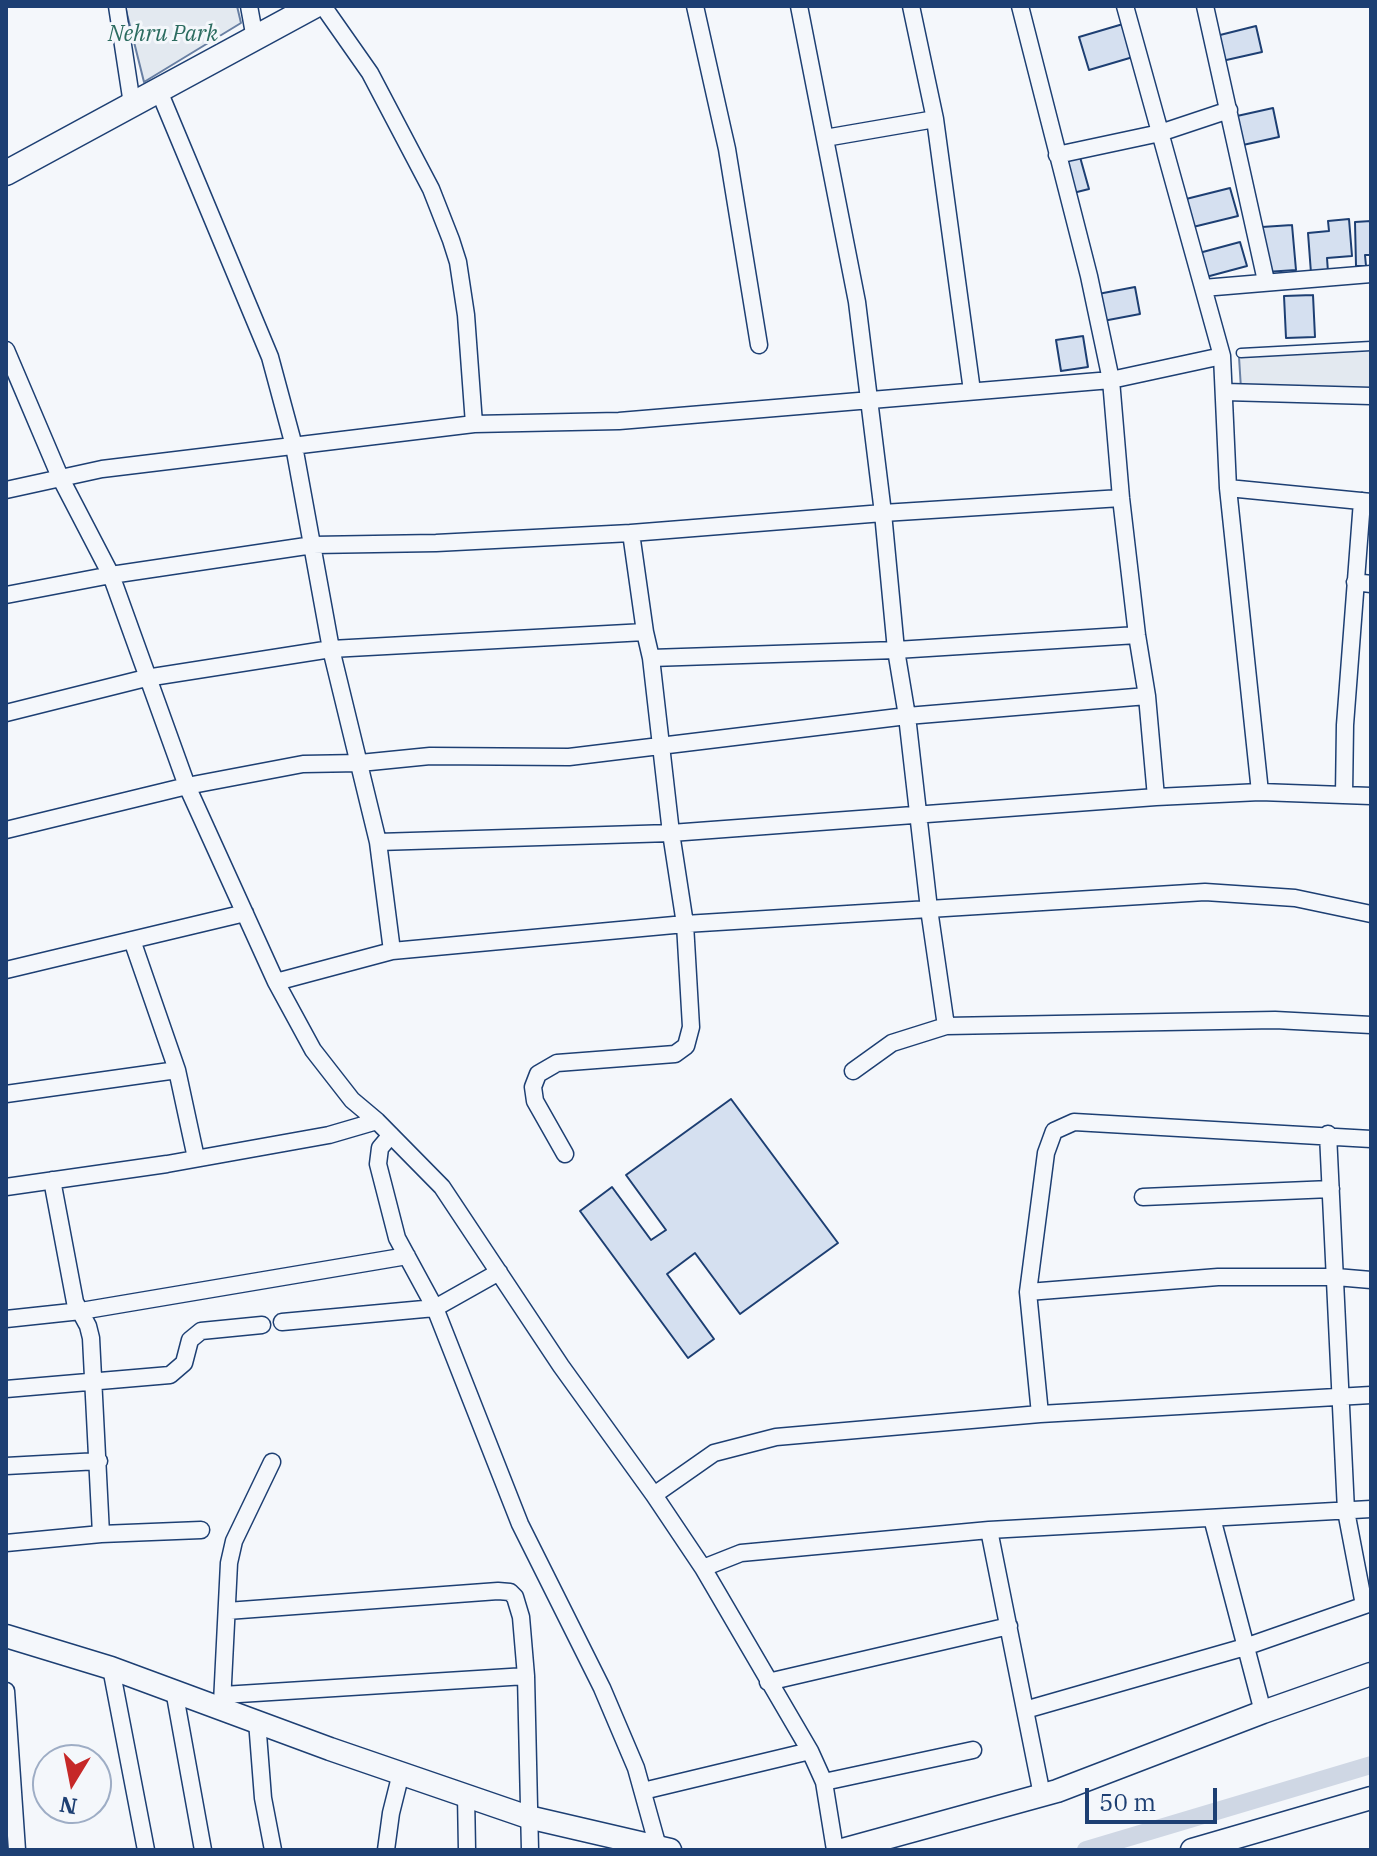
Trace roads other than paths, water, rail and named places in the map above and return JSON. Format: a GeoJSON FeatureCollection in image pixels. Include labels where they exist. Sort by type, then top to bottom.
{"type":"FeatureCollection","features":[{"type":"Feature","properties":{"kind":"main road"},"geometry":{"type":"LineString","coordinates":[[6,173],[314,6]]}},
{"type":"Feature","properties":{"kind":"street"},"geometry":{"type":"LineString","coordinates":[[117,6],[132,104]]}},
{"type":"Feature","properties":{"kind":"street"},"geometry":{"type":"LineString","coordinates":[[249,6],[255,39]]}},
{"type":"Feature","properties":{"kind":"street"},"geometry":{"type":"LineString","coordinates":[[323,6],[370,73],[431,189],[451,240],[466,315],[474,424]]}},
{"type":"Feature","properties":{"kind":"street"},"geometry":{"type":"LineString","coordinates":[[695,6],[727,149],[759,345]]}},
{"type":"Feature","properties":{"kind":"street"},"geometry":{"type":"LineString","coordinates":[[799,6],[857,302],[896,650],[946,1026]]}},
{"type":"Feature","properties":{"kind":"street"},"geometry":{"type":"LineString","coordinates":[[911,6],[935,119],[972,391]]}},
{"type":"Feature","properties":{"kind":"street"},"geometry":{"type":"LineString","coordinates":[[1020,6],[1089,276],[1111,380],[1121,498],[1147,696],[1156,797]]}},
{"type":"Feature","properties":{"kind":"street"},"geometry":{"type":"LineString","coordinates":[[1125,6],[1222,356],[1228,488],[1260,792]]}},
{"type":"Feature","properties":{"kind":"street"},"geometry":{"type":"LineString","coordinates":[[1205,6],[1266,281]]}},
{"type":"Feature","properties":{"kind":"street"},"geometry":{"type":"LineString","coordinates":[[159,91],[270,357],[294,446],[331,649],[378,842],[392,951]]}},
{"type":"Feature","properties":{"kind":"street"},"geometry":{"type":"LineString","coordinates":[[1057,155],[1160,133],[1229,110]]}},
{"type":"Feature","properties":{"kind":"street"},"geometry":{"type":"LineString","coordinates":[[825,138],[935,119]]}},
{"type":"Feature","properties":{"kind":"street"},"geometry":{"type":"LineString","coordinates":[[1203,288],[1371,274]]}},
{"type":"Feature","properties":{"kind":"street"},"geometry":{"type":"LineString","coordinates":[[6,350],[60,477],[111,575],[187,786],[276,982],[313,1050],[352,1100],[442,1187],[561,1366],[703,1568],[810,1751],[824,1782],[835,1850]]}},
{"type":"Feature","properties":{"kind":"street"},"geometry":{"type":"LineString","coordinates":[[6,490],[60,477],[474,424],[619,421],[1111,380],[1222,356]]}},
{"type":"Feature","properties":{"kind":"street"},"geometry":{"type":"LineString","coordinates":[[1225,392],[1371,396]]}},
{"type":"Feature","properties":{"kind":"street"},"geometry":{"type":"LineString","coordinates":[[1228,488],[1367,502],[1363,583],[1345,725],[1344,795]]}},
{"type":"Feature","properties":{"kind":"street"},"geometry":{"type":"LineString","coordinates":[[6,595],[111,575],[313,545],[436,543],[631,533],[1121,498]]}},
{"type":"Feature","properties":{"kind":"street"},"geometry":{"type":"LineString","coordinates":[[565,1154],[535,1101],[534,1079],[557,1063],[675,1054],[686,1046],[691,1027],[685,924],[651,658],[631,533]]}},
{"type":"Feature","properties":{"kind":"street"},"geometry":{"type":"LineString","coordinates":[[6,713],[146,678],[331,649],[645,632]]}},
{"type":"Feature","properties":{"kind":"street"},"geometry":{"type":"LineString","coordinates":[[651,658],[896,650],[1137,635]]}},
{"type":"Feature","properties":{"kind":"street"},"geometry":{"type":"LineString","coordinates":[[6,830],[187,786],[303,764],[360,763],[430,756],[569,757],[907,716],[1147,696]]}},
{"type":"Feature","properties":{"kind":"street"},"geometry":{"type":"LineString","coordinates":[[378,842],[671,833],[1260,792],[1371,796]]}},
{"type":"Feature","properties":{"kind":"street"},"geometry":{"type":"LineString","coordinates":[[276,982],[392,951],[685,924],[1205,892],[1295,898],[1371,914]]}},
{"type":"Feature","properties":{"kind":"street"},"geometry":{"type":"LineString","coordinates":[[6,970],[245,913]]}},
{"type":"Feature","properties":{"kind":"street"},"geometry":{"type":"LineString","coordinates":[[132,940],[177,1070],[196,1158]]}},
{"type":"Feature","properties":{"kind":"street"},"geometry":{"type":"LineString","coordinates":[[853,1071],[892,1043],[922,1031],[946,1026],[1275,1020],[1371,1025]]}},
{"type":"Feature","properties":{"kind":"street"},"geometry":{"type":"LineString","coordinates":[[6,1094],[177,1070]]}},
{"type":"Feature","properties":{"kind":"street"},"geometry":{"type":"LineString","coordinates":[[6,1187],[329,1135],[377,1121]]}},
{"type":"Feature","properties":{"kind":"street"},"geometry":{"type":"LineString","coordinates":[[1040,1414],[1028,1292],[1048,1140],[1054,1131],[1063,1124],[1074,1122],[1328,1134],[1371,1139]]}},
{"type":"Feature","properties":{"kind":"street"},"geometry":{"type":"LineString","coordinates":[[1025,1710],[1245,1647],[1367,1604],[1346,1511],[1328,1134]]}},
{"type":"Feature","properties":{"kind":"street"},"geometry":{"type":"LineString","coordinates":[[6,1636],[174,1690],[222,1702],[257,1721],[595,1841],[664,1849],[636,1768],[602,1688],[520,1524],[435,1308],[397,1238],[378,1164],[380,1148],[391,1135]]}},
{"type":"Feature","properties":{"kind":"street"},"geometry":{"type":"LineString","coordinates":[[52,1180],[75,1302],[91,1338],[101,1534]]}},
{"type":"Feature","properties":{"kind":"street"},"geometry":{"type":"LineString","coordinates":[[1143,1197],[1331,1189]]}},
{"type":"Feature","properties":{"kind":"street"},"geometry":{"type":"LineString","coordinates":[[6,1319],[81,1311],[407,1256]]}},
{"type":"Feature","properties":{"kind":"street"},"geometry":{"type":"LineString","coordinates":[[282,1322],[435,1308],[499,1272]]}},
{"type":"Feature","properties":{"kind":"street"},"geometry":{"type":"LineString","coordinates":[[1028,1292],[1218,1277],[1371,1280]]}},
{"type":"Feature","properties":{"kind":"street"},"geometry":{"type":"LineString","coordinates":[[6,1389],[170,1375],[184,1363],[190,1340],[201,1331],[262,1325]]}},
{"type":"Feature","properties":{"kind":"street"},"geometry":{"type":"LineString","coordinates":[[654,1495],[714,1453],[776,1437],[1040,1414],[1371,1395]]}},
{"type":"Feature","properties":{"kind":"street"},"geometry":{"type":"LineString","coordinates":[[6,1466],[99,1461]]}},
{"type":"Feature","properties":{"kind":"street"},"geometry":{"type":"LineString","coordinates":[[222,1702],[229,1563],[234,1541],[272,1462]]}},
{"type":"Feature","properties":{"kind":"street"},"geometry":{"type":"LineString","coordinates":[[703,1568],[741,1553],[989,1530],[1371,1509]]}},
{"type":"Feature","properties":{"kind":"street"},"geometry":{"type":"LineString","coordinates":[[1212,1518],[1263,1712]]}},
{"type":"Feature","properties":{"kind":"street"},"geometry":{"type":"LineString","coordinates":[[6,1543],[101,1534],[201,1530]]}},
{"type":"Feature","properties":{"kind":"street"},"geometry":{"type":"LineString","coordinates":[[989,1530],[1042,1795]]}},
{"type":"Feature","properties":{"kind":"street"},"geometry":{"type":"LineString","coordinates":[[227,1611],[510,1592],[515,1597],[521,1617],[526,1676],[530,1850]]}},
{"type":"Feature","properties":{"kind":"street"},"geometry":{"type":"LineString","coordinates":[[768,1682],[1009,1626]]}},
{"type":"Feature","properties":{"kind":"street"},"geometry":{"type":"LineString","coordinates":[[111,1668],[146,1850]]}},
{"type":"Feature","properties":{"kind":"street"},"geometry":{"type":"LineString","coordinates":[[842,1850],[1042,1795],[1371,1674]]}},
{"type":"Feature","properties":{"kind":"street"},"geometry":{"type":"LineString","coordinates":[[222,1702],[526,1676]]}},
{"type":"Feature","properties":{"kind":"street"},"geometry":{"type":"LineString","coordinates":[[174,1690],[203,1850]]}},
{"type":"Feature","properties":{"kind":"street"},"geometry":{"type":"LineString","coordinates":[[6,1691],[17,1850]]}},
{"type":"Feature","properties":{"kind":"street"},"geometry":{"type":"LineString","coordinates":[[257,1721],[263,1798],[273,1850]]}},
{"type":"Feature","properties":{"kind":"street"},"geometry":{"type":"LineString","coordinates":[[824,1782],[973,1750]]}},
{"type":"Feature","properties":{"kind":"street"},"geometry":{"type":"LineString","coordinates":[[643,1791],[810,1751]]}},
{"type":"Feature","properties":{"kind":"street"},"geometry":{"type":"LineString","coordinates":[[386,1850],[401,1773]]}},
{"type":"Feature","properties":{"kind":"street"},"geometry":{"type":"LineString","coordinates":[[466,1795],[467,1850]]}},
{"type":"Feature","properties":{"kind":"street"},"geometry":{"type":"LineString","coordinates":[[1192,1850],[1371,1798]]}},
{"type":"Feature","properties":{"kind":"lane"},"geometry":{"type":"LineString","coordinates":[[1241,353],[1371,346]]}},
{"type":"Feature","properties":{"kind":"waterway"},"geometry":{"type":"LineString","coordinates":[[1086,1850],[1371,1765]]}},
{"type":"Feature","properties":{"kind":"park label","name":"Nehru Park"},"geometry":{"type":"Point","coordinates":[163,35]}}]}
